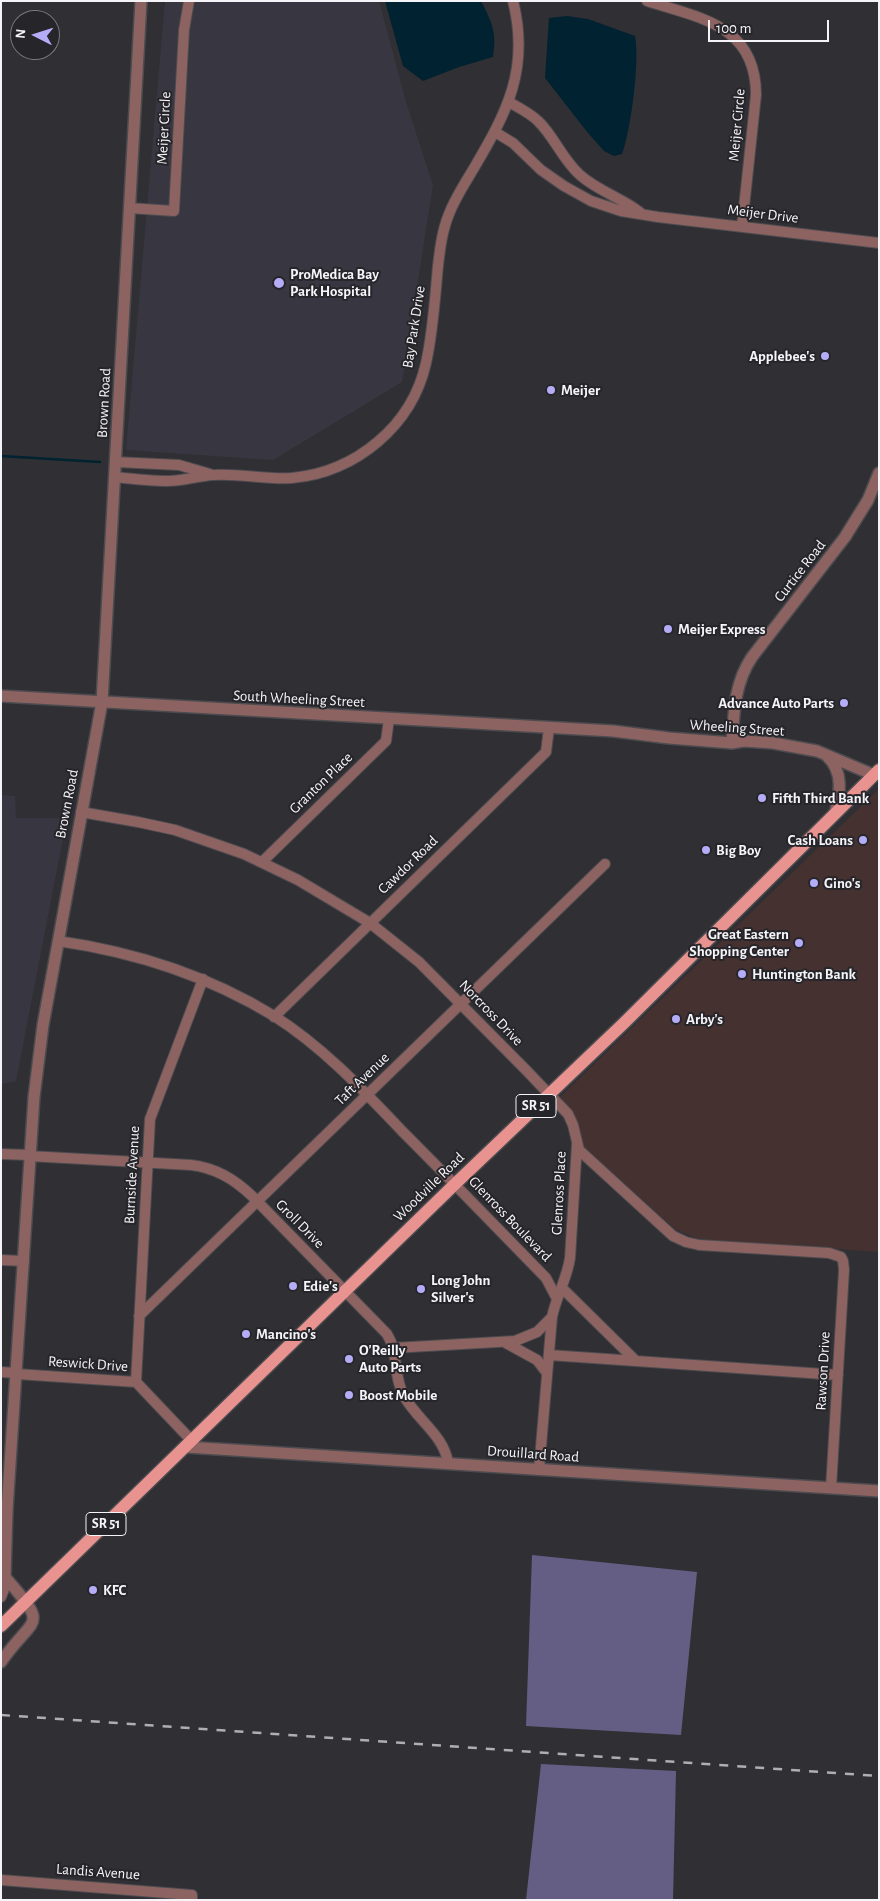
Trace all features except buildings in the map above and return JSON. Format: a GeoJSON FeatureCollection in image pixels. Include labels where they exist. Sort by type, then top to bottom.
{"type":"FeatureCollection","features":[{"type":"Feature","properties":{"kind":"main road","name":"Woodville Road"},"geometry":{"type":"LineString","coordinates":[[1,1626],[455,1184],[638,1009],[876,773]]}},
{"type":"Feature","properties":{"kind":"street","name":"Brown Road"},"geometry":{"type":"LineString","coordinates":[[5,1577],[4,1510],[17,1374],[29,1155],[39,1051],[102,702],[141,1]]}},
{"type":"Feature","properties":{"kind":"street","name":"Meijer Circle"},"geometry":{"type":"LineString","coordinates":[[129,208],[174,211],[184,30],[189,1]]}},
{"type":"Feature","properties":{"kind":"street","name":"Bay Park Drive"},"geometry":{"type":"LineString","coordinates":[[116,477],[169,481],[214,475],[291,478],[324,472],[344,464],[367,451],[393,428],[413,398],[424,371],[429,346],[441,243],[447,219],[457,196],[495,132],[515,80],[518,29],[512,1]]}},
{"type":"Feature","properties":{"kind":"street","name":"Meijer Circle"},"geometry":{"type":"LineString","coordinates":[[647,1],[719,26],[738,41],[749,58],[756,79],[756,95],[742,226]]}},
{"type":"Feature","properties":{"kind":"street","name":"Meijer Drive"},"geometry":{"type":"LineString","coordinates":[[508,102],[539,121],[567,162],[585,179],[636,208],[643,215]]}},
{"type":"Feature","properties":{"kind":"street","name":"Meijer Drive"},"geometry":{"type":"LineString","coordinates":[[495,132],[513,143],[549,176],[577,194],[608,207],[643,215],[879,243]]}},
{"type":"Feature","properties":{"kind":"street","name":"Bay Park Drive"},"geometry":{"type":"LineString","coordinates":[[116,462],[179,465],[214,475]]}},
{"type":"Feature","properties":{"kind":"street","name":"Curtice Road"},"geometry":{"type":"LineString","coordinates":[[732,743],[736,692],[746,668],[845,537],[868,500],[879,474]]}},
{"type":"Feature","properties":{"kind":"street","name":"South Wheeling Street"},"geometry":{"type":"LineString","coordinates":[[1,696],[594,730]]}},
{"type":"Feature","properties":{"kind":"street","name":"Granton Place"},"geometry":{"type":"LineString","coordinates":[[262,862],[386,741],[389,719]]}},
{"type":"Feature","properties":{"kind":"street","name":"Cawdor Road"},"geometry":{"type":"LineString","coordinates":[[274,1016],[546,752],[549,728]]}},
{"type":"Feature","properties":{"kind":"street","name":"Wheeling Street"},"geometry":{"type":"LineString","coordinates":[[594,730],[732,743],[744,741],[773,743],[823,754],[876,773]]}},
{"type":"Feature","properties":{"kind":"street"},"geometry":{"type":"LineString","coordinates":[[823,754],[834,766],[840,779],[835,814]]}},
{"type":"Feature","properties":{"kind":"street","name":"Norcross Drive"},"geometry":{"type":"LineString","coordinates":[[81,812],[175,830],[262,862],[320,893],[370,923],[419,962],[461,1004],[571,1119],[579,1150],[673,1236],[699,1245],[829,1253],[841,1257]]}},
{"type":"Feature","properties":{"kind":"street","name":"Taft Avenue"},"geometry":{"type":"LineString","coordinates":[[139,1316],[605,864]]}},
{"type":"Feature","properties":{"kind":"street","name":"Glenross Boulevard"},"geometry":{"type":"LineString","coordinates":[[58,941],[133,955],[168,966],[203,979],[274,1016],[322,1052],[367,1095],[546,1278],[557,1299]]}},
{"type":"Feature","properties":{"kind":"street","name":"Burnside Avenue"},"geometry":{"type":"LineString","coordinates":[[136,1382],[151,1114],[203,979]]}},
{"type":"Feature","properties":{"kind":"street","name":"Glenross Place"},"geometry":{"type":"LineString","coordinates":[[562,1288],[570,1258],[577,1144]]}},
{"type":"Feature","properties":{"kind":"street","name":"Groll Drive"},"geometry":{"type":"LineString","coordinates":[[1,1154],[191,1165],[217,1171],[239,1184],[387,1334],[393,1348],[400,1388],[409,1404],[442,1444],[448,1463]]}},
{"type":"Feature","properties":{"kind":"street","name":"Rawson Drive"},"geometry":{"type":"LineString","coordinates":[[831,1488],[844,1270],[841,1257]]}},
{"type":"Feature","properties":{"kind":"street"},"geometry":{"type":"LineString","coordinates":[[1,1260],[24,1261]]}},
{"type":"Feature","properties":{"kind":"street"},"geometry":{"type":"LineString","coordinates":[[539,1470],[552,1317],[562,1288],[636,1362]]}},
{"type":"Feature","properties":{"kind":"street"},"geometry":{"type":"LineString","coordinates":[[393,1348],[505,1343],[529,1337],[552,1317]]}},
{"type":"Feature","properties":{"kind":"street"},"geometry":{"type":"LineString","coordinates":[[505,1343],[537,1360],[547,1373]]}},
{"type":"Feature","properties":{"kind":"street"},"geometry":{"type":"LineString","coordinates":[[549,1355],[838,1375]]}},
{"type":"Feature","properties":{"kind":"street","name":"Reswick Drive"},"geometry":{"type":"LineString","coordinates":[[1,1372],[136,1382],[189,1444]]}},
{"type":"Feature","properties":{"kind":"street","name":"Drouillard Road"},"geometry":{"type":"LineString","coordinates":[[189,1444],[539,1470],[879,1491]]}},
{"type":"Feature","properties":{"kind":"street"},"geometry":{"type":"LineString","coordinates":[[1,1662],[32,1625],[34,1616],[26,1602],[5,1577]]}},
{"type":"Feature","properties":{"kind":"street"},"geometry":{"type":"LineString","coordinates":[[1,1597],[5,1587],[5,1577]]}},
{"type":"Feature","properties":{"kind":"street","name":"Landis Avenue"},"geometry":{"type":"LineString","coordinates":[[1,1880],[192,1897]]}},
{"type":"Feature","properties":{"kind":"shaded area","name":"ProMedica Bay Park Hospital"},"geometry":{"type":"Polygon","coordinates":[[[165,1],[379,1],[406,102],[433,185],[402,382],[273,460],[126,450],[165,1]]]}},
{"type":"Feature","properties":{"kind":"shaded area","name":"Great Eastern Shopping Center"},"geometry":{"type":"Polygon","coordinates":[[[879,789],[879,1252],[698,1239],[675,1229],[584,1147],[559,1098],[879,789]]]}},
{"type":"Feature","properties":{"kind":"shaded area"},"geometry":{"type":"Polygon","coordinates":[[[1,795],[15,796],[16,818],[67,818],[16,1081],[1,1084],[1,795]]]}},
{"type":"Feature","properties":{"kind":"shaded area"},"geometry":{"type":"Polygon","coordinates":[[[532,1555],[697,1572],[681,1735],[526,1726],[532,1555]]]}},
{"type":"Feature","properties":{"kind":"shaded area"},"geometry":{"type":"Polygon","coordinates":[[[541,1764],[676,1771],[673,1900],[526,1900],[541,1764]]]}},
{"type":"Feature","properties":{"kind":"water"},"geometry":{"type":"Polygon","coordinates":[[[385,1],[481,1],[493,28],[493,57],[459,67],[423,81],[403,66],[385,1]]]}},
{"type":"Feature","properties":{"kind":"water"},"geometry":{"type":"Polygon","coordinates":[[[567,16],[588,19],[635,36],[634,95],[629,129],[622,154],[614,156],[604,151],[545,78],[549,18],[567,16]]]}},
{"type":"Feature","properties":{"kind":"waterway"},"geometry":{"type":"LineString","coordinates":[[1,456],[100,462]]}},
{"type":"Feature","properties":{"kind":"railway"},"geometry":{"type":"LineString","coordinates":[[1,1715],[879,1776]]}},
{"type":"Feature","properties":{"kind":"place","name":"ProMedica Bay Park Hospital"},"geometry":{"type":"Point","coordinates":[279,283]}},
{"type":"Feature","properties":{"kind":"place","name":"Applebee's"},"geometry":{"type":"Point","coordinates":[825,356]}},
{"type":"Feature","properties":{"kind":"place","name":"Meijer"},"geometry":{"type":"Point","coordinates":[551,390]}},
{"type":"Feature","properties":{"kind":"place","name":"Meijer Express"},"geometry":{"type":"Point","coordinates":[668,629]}},
{"type":"Feature","properties":{"kind":"place","name":"Advance Auto Parts"},"geometry":{"type":"Point","coordinates":[844,703]}},
{"type":"Feature","properties":{"kind":"place","name":"Fifth Third Bank"},"geometry":{"type":"Point","coordinates":[762,798]}},
{"type":"Feature","properties":{"kind":"place","name":"Cash Loans"},"geometry":{"type":"Point","coordinates":[863,840]}},
{"type":"Feature","properties":{"kind":"place","name":"Big Boy"},"geometry":{"type":"Point","coordinates":[706,850]}},
{"type":"Feature","properties":{"kind":"place","name":"Gino's"},"geometry":{"type":"Point","coordinates":[814,883]}},
{"type":"Feature","properties":{"kind":"place","name":"Great Eastern Shopping Center"},"geometry":{"type":"Point","coordinates":[799,943]}},
{"type":"Feature","properties":{"kind":"place","name":"Huntington Bank"},"geometry":{"type":"Point","coordinates":[742,974]}},
{"type":"Feature","properties":{"kind":"place","name":"Arby's"},"geometry":{"type":"Point","coordinates":[676,1019]}},
{"type":"Feature","properties":{"kind":"place","name":"Edie's"},"geometry":{"type":"Point","coordinates":[293,1286]}},
{"type":"Feature","properties":{"kind":"place","name":"Long John Silver's"},"geometry":{"type":"Point","coordinates":[421,1289]}},
{"type":"Feature","properties":{"kind":"place","name":"Mancino's"},"geometry":{"type":"Point","coordinates":[246,1334]}},
{"type":"Feature","properties":{"kind":"place","name":"O'Reilly Auto Parts"},"geometry":{"type":"Point","coordinates":[349,1359]}},
{"type":"Feature","properties":{"kind":"place","name":"Boost Mobile"},"geometry":{"type":"Point","coordinates":[349,1395]}},
{"type":"Feature","properties":{"kind":"place","name":"KFC"},"geometry":{"type":"Point","coordinates":[93,1590]}}]}
